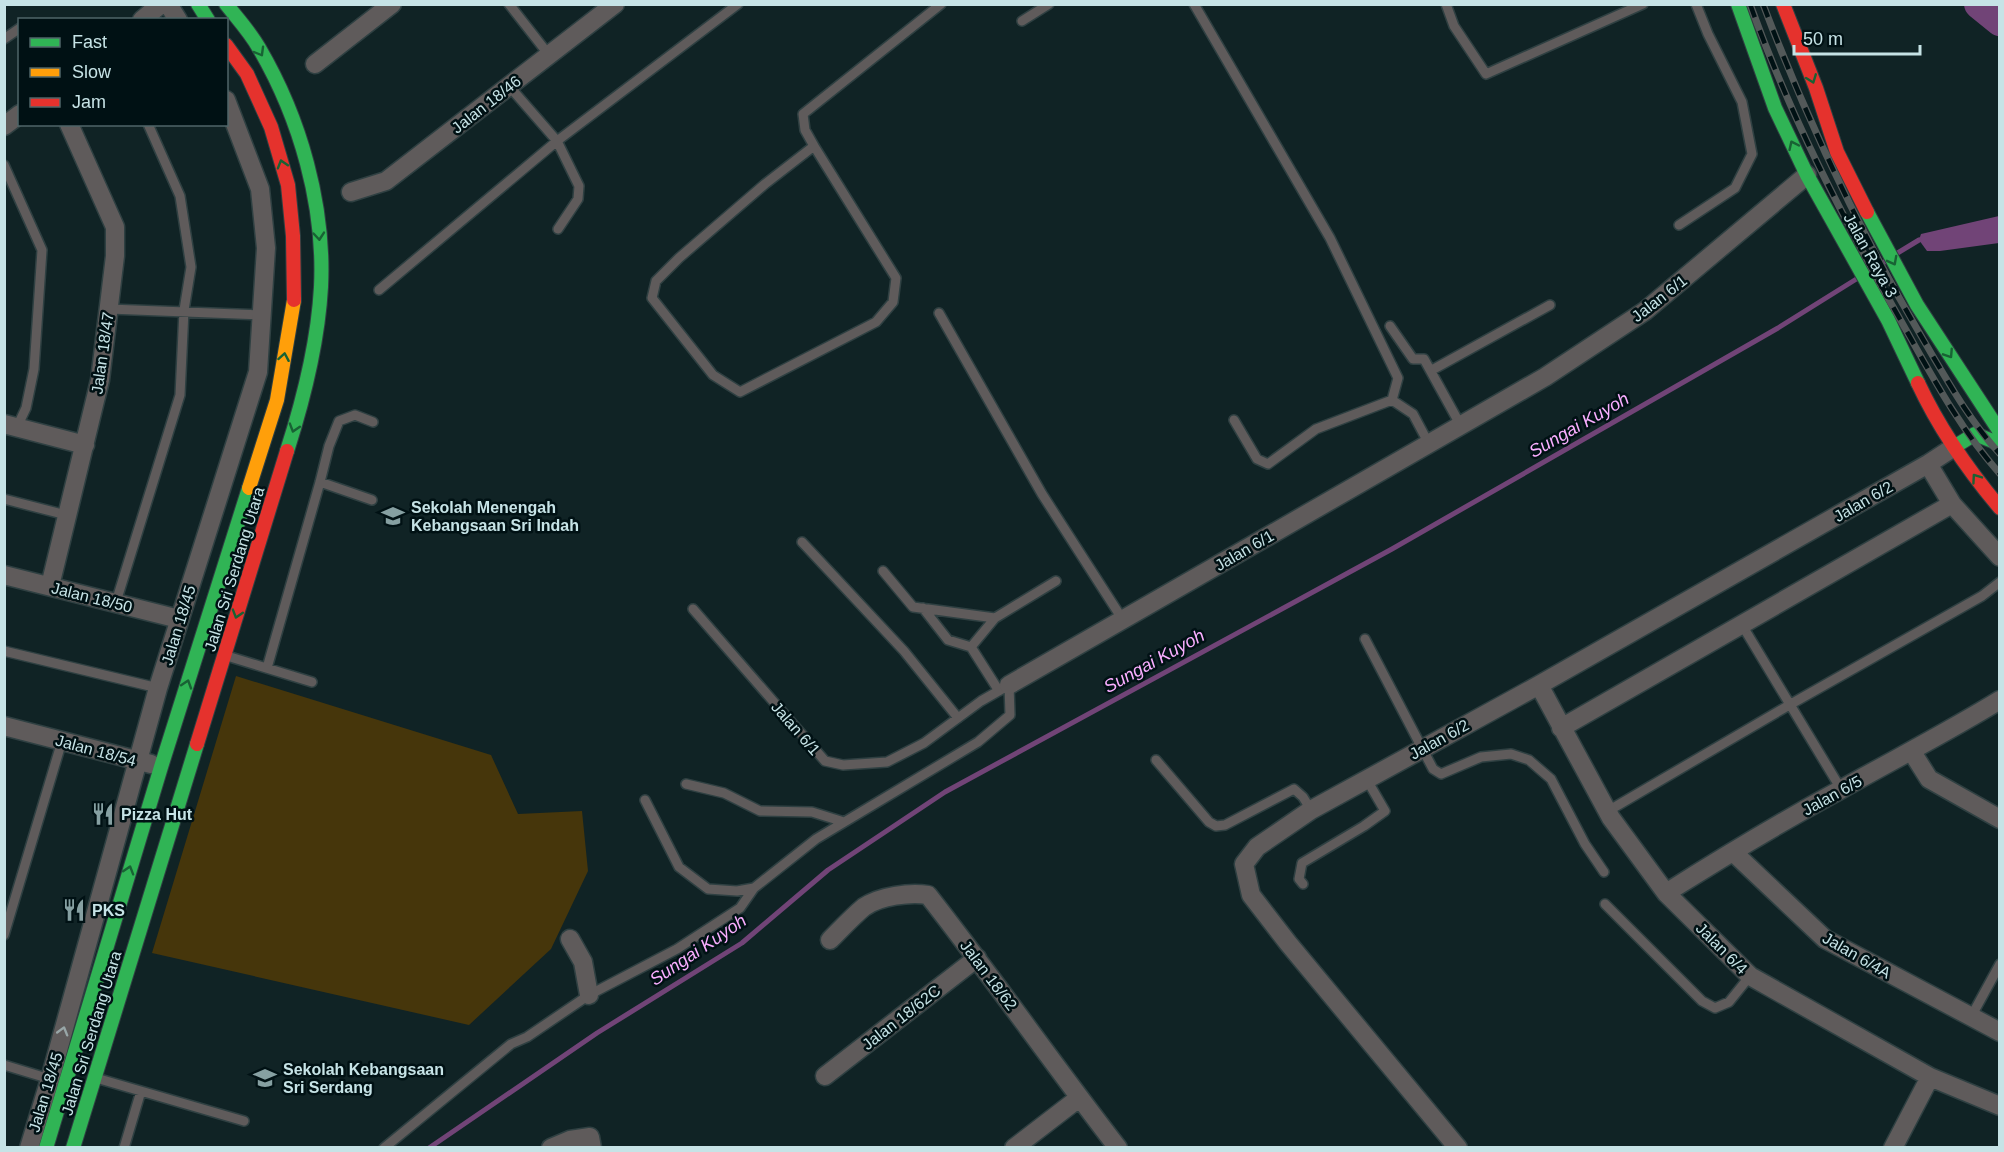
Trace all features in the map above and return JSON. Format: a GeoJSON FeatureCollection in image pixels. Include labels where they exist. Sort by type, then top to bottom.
{"type":"FeatureCollection","features":[{"type":"Feature","properties":{"kind":"street"},"geometry":{"type":"LineString","coordinates":[[144,18],[161,4]]}},
{"type":"Feature","properties":{"kind":"street"},"geometry":{"type":"LineString","coordinates":[[168,4],[177,18]]}},
{"type":"Feature","properties":{"kind":"street"},"geometry":{"type":"LineString","coordinates":[[198,4],[207,18]]}},
{"type":"Feature","properties":{"kind":"street","name":"Jalan Sri Serdang Utara"},"geometry":{"type":"LineString","coordinates":[[73,1148],[300,410],[318,320],[321,259],[316,202],[293,120],[259,47],[226,4]]}},
{"type":"Feature","properties":{"kind":"street"},"geometry":{"type":"LineString","coordinates":[[315,64],[392,4]]}},
{"type":"Feature","properties":{"kind":"street","name":"Jalan 18/46"},"geometry":{"type":"LineString","coordinates":[[351,192],[386,181],[615,4]]}},
{"type":"Feature","properties":{"kind":"street","name":"Jalan Raya 3"},"geometry":{"type":"LineString","coordinates":[[1738,4],[1775,108],[1807,175],[1888,320],[1924,397],[1954,447],[2000,508]]}},
{"type":"Feature","properties":{"kind":"street","name":"Jalan Raya 3"},"geometry":{"type":"LineString","coordinates":[[1784,4],[1816,88],[1837,152],[1917,305],[2000,432]]}},
{"type":"Feature","properties":{"kind":"street","name":"Jalan Sri Serdang Utara"},"geometry":{"type":"LineString","coordinates":[[46,1148],[161,767],[277,400],[295,294],[288,185],[271,127],[247,74],[228,48]]}},
{"type":"Feature","properties":{"kind":"street","name":"Jalan 18/45"},"geometry":{"type":"LineString","coordinates":[[29,1148],[158,688],[258,372],[266,248],[260,189],[228,105]]}},
{"type":"Feature","properties":{"kind":"street"},"geometry":{"type":"LineString","coordinates":[[4,126],[18,116]]}},
{"type":"Feature","properties":{"kind":"street","name":"Jalan 18/47"},"geometry":{"type":"LineString","coordinates":[[50,586],[100,380],[115,256],[115,227],[70,126]]}},
{"type":"Feature","properties":{"kind":"street","name":"Jalan 6/1"},"geometry":{"type":"LineString","coordinates":[[1004,688],[1545,377],[1645,311],[1807,175]]}},
{"type":"Feature","properties":{"kind":"street"},"geometry":{"type":"LineString","coordinates":[[11,425],[85,445]]}},
{"type":"Feature","properties":{"kind":"street"},"geometry":{"type":"LineString","coordinates":[[1954,447],[1975,434],[2000,444]]}},
{"type":"Feature","properties":{"kind":"street","name":"Jalan 6/2"},"geometry":{"type":"LineString","coordinates":[[1458,1148],[1288,943],[1251,894],[1244,864],[1257,847],[1311,810],[1539,685],[1928,464],[1954,447]]}},
{"type":"Feature","properties":{"kind":"street"},"geometry":{"type":"LineString","coordinates":[[1928,464],[1952,504],[2000,557]]}},
{"type":"Feature","properties":{"kind":"street"},"geometry":{"type":"LineString","coordinates":[[1561,728],[1952,504]]}},
{"type":"Feature","properties":{"kind":"street","name":"Jalan 18/50"},"geometry":{"type":"LineString","coordinates":[[4,575],[179,620]]}},
{"type":"Feature","properties":{"kind":"street","name":"Jalan 6/4"},"geometry":{"type":"LineString","coordinates":[[1539,685],[1608,811],[1666,893],[1750,976],[1930,1077],[2000,1106]]}},
{"type":"Feature","properties":{"kind":"street","name":"Jalan 6/5"},"geometry":{"type":"LineString","coordinates":[[1666,893],[1840,789],[1912,752],[1999,701]]}},
{"type":"Feature","properties":{"kind":"street","name":"Jalan 18/54"},"geometry":{"type":"LineString","coordinates":[[4,726],[188,774]]}},
{"type":"Feature","properties":{"kind":"street"},"geometry":{"type":"LineString","coordinates":[[1912,752],[1929,779],[2000,819]]}},
{"type":"Feature","properties":{"kind":"street","name":"Jalan 6/4A"},"geometry":{"type":"LineString","coordinates":[[1733,852],[1825,939],[2000,1032]]}},
{"type":"Feature","properties":{"kind":"street","name":"Jalan 18/62"},"geometry":{"type":"LineString","coordinates":[[830,940],[866,906],[897,895],[914,893],[928,895],[1118,1148]]}},
{"type":"Feature","properties":{"kind":"street"},"geometry":{"type":"LineString","coordinates":[[570,939],[583,962],[589,995]]}},
{"type":"Feature","properties":{"kind":"street","name":"Jalan 18/62C"},"geometry":{"type":"LineString","coordinates":[[825,1076],[977,958]]}},
{"type":"Feature","properties":{"kind":"street"},"geometry":{"type":"LineString","coordinates":[[1893,1148],[1930,1077]]}},
{"type":"Feature","properties":{"kind":"street"},"geometry":{"type":"LineString","coordinates":[[1014,1148],[1079,1098]]}},
{"type":"Feature","properties":{"kind":"street"},"geometry":{"type":"LineString","coordinates":[[551,1148],[570,1140],[591,1142]]}},
{"type":"Feature","properties":{"kind":"lane"},"geometry":{"type":"LineString","coordinates":[[509,4],[549,55]]}},
{"type":"Feature","properties":{"kind":"lane"},"geometry":{"type":"LineString","coordinates":[[379,290],[557,141],[738,4]]}},
{"type":"Feature","properties":{"kind":"lane"},"geometry":{"type":"LineString","coordinates":[[814,146],[765,184],[679,258],[656,281],[652,298],[713,375],[740,392],[876,322],[893,302],[896,278],[814,146],[805,130],[803,114],[941,4]]}},
{"type":"Feature","properties":{"kind":"lane"},"geometry":{"type":"LineString","coordinates":[[1022,21],[1049,4]]}},
{"type":"Feature","properties":{"kind":"lane"},"geometry":{"type":"LineString","coordinates":[[1194,4],[1330,238],[1398,378],[1392,400]]}},
{"type":"Feature","properties":{"kind":"lane"},"geometry":{"type":"LineString","coordinates":[[1446,4],[1454,26],[1486,74],[1643,4]]}},
{"type":"Feature","properties":{"kind":"lane"},"geometry":{"type":"LineString","coordinates":[[1679,225],[1735,188],[1752,154],[1742,102],[1708,34],[1696,4]]}},
{"type":"Feature","properties":{"kind":"lane"},"geometry":{"type":"LineString","coordinates":[[4,39],[18,29]]}},
{"type":"Feature","properties":{"kind":"lane"},"geometry":{"type":"LineString","coordinates":[[509,86],[557,141],[579,186],[578,199],[558,229]]}},
{"type":"Feature","properties":{"kind":"lane"},"geometry":{"type":"LineString","coordinates":[[116,602],[180,395],[184,312],[191,267],[180,196],[149,126]]}},
{"type":"Feature","properties":{"kind":"lane"},"geometry":{"type":"LineString","coordinates":[[4,165],[42,250],[34,369],[26,408],[11,425]]}},
{"type":"Feature","properties":{"kind":"lane"},"geometry":{"type":"LineString","coordinates":[[1431,370],[1550,305]]}},
{"type":"Feature","properties":{"kind":"lane"},"geometry":{"type":"LineString","coordinates":[[109,309],[261,315]]}},
{"type":"Feature","properties":{"kind":"lane"},"geometry":{"type":"LineString","coordinates":[[939,313],[1042,494],[1123,620]]}},
{"type":"Feature","properties":{"kind":"lane"},"geometry":{"type":"LineString","coordinates":[[1390,326],[1413,359],[1424,359],[1461,426]]}},
{"type":"Feature","properties":{"kind":"lane"},"geometry":{"type":"LineString","coordinates":[[1234,420],[1257,459],[1268,464],[1316,429],[1392,400]]}},
{"type":"Feature","properties":{"kind":"lane"},"geometry":{"type":"LineString","coordinates":[[1392,400],[1413,414],[1429,444]]}},
{"type":"Feature","properties":{"kind":"lane"},"geometry":{"type":"LineString","coordinates":[[267,668],[329,446],[339,421],[355,416],[373,422]]}},
{"type":"Feature","properties":{"kind":"lane"},"geometry":{"type":"LineString","coordinates":[[320,482],[372,500]]}},
{"type":"Feature","properties":{"kind":"lane"},"geometry":{"type":"LineString","coordinates":[[4,499],[66,515]]}},
{"type":"Feature","properties":{"kind":"lane"},"geometry":{"type":"LineString","coordinates":[[802,542],[904,651],[958,718]]}},
{"type":"Feature","properties":{"kind":"lane"},"geometry":{"type":"LineString","coordinates":[[883,571],[913,607],[995,618]]}},
{"type":"Feature","properties":{"kind":"lane"},"geometry":{"type":"LineString","coordinates":[[971,647],[995,618],[1056,581]]}},
{"type":"Feature","properties":{"kind":"lane"},"geometry":{"type":"LineString","coordinates":[[1608,811],[1982,596],[2000,582]]}},
{"type":"Feature","properties":{"kind":"lane"},"geometry":{"type":"LineString","coordinates":[[384,1148],[511,1044],[527,1037],[589,995],[677,949],[740,908],[754,888],[816,839],[978,742],[1010,715],[1004,688],[971,647],[948,640],[923,608]]}},
{"type":"Feature","properties":{"kind":"lane","name":"Jalan 6/1"},"geometry":{"type":"LineString","coordinates":[[693,609],[825,761],[843,765],[888,762],[924,743],[1004,688]]}},
{"type":"Feature","properties":{"kind":"lane"},"geometry":{"type":"LineString","coordinates":[[1742,625],[1840,789]]}},
{"type":"Feature","properties":{"kind":"lane"},"geometry":{"type":"LineString","coordinates":[[1365,639],[1433,769],[1442,774],[1481,757],[1511,754],[1529,760],[1551,779],[1585,843],[1604,872]]}},
{"type":"Feature","properties":{"kind":"lane"},"geometry":{"type":"LineString","coordinates":[[4,651],[158,688]]}},
{"type":"Feature","properties":{"kind":"lane"},"geometry":{"type":"LineString","coordinates":[[224,655],[312,682]]}},
{"type":"Feature","properties":{"kind":"lane"},"geometry":{"type":"LineString","coordinates":[[4,935],[62,741]]}},
{"type":"Feature","properties":{"kind":"lane"},"geometry":{"type":"LineString","coordinates":[[1156,760],[1209,822],[1216,826],[1224,825],[1294,789],[1303,797],[1311,810]]}},
{"type":"Feature","properties":{"kind":"lane"},"geometry":{"type":"LineString","coordinates":[[1303,884],[1299,879],[1302,862],[1385,811],[1367,780]]}},
{"type":"Feature","properties":{"kind":"lane"},"geometry":{"type":"LineString","coordinates":[[686,784],[724,793],[760,811],[812,812],[844,822]]}},
{"type":"Feature","properties":{"kind":"lane"},"geometry":{"type":"LineString","coordinates":[[645,800],[679,867],[708,889],[737,891],[754,888]]}},
{"type":"Feature","properties":{"kind":"lane"},"geometry":{"type":"LineString","coordinates":[[1605,904],[1702,1002],[1715,1008],[1729,1002],[1750,976]]}},
{"type":"Feature","properties":{"kind":"lane"},"geometry":{"type":"LineString","coordinates":[[1971,1017],[2000,964]]}},
{"type":"Feature","properties":{"kind":"lane"},"geometry":{"type":"LineString","coordinates":[[4,1065],[50,1079]]}},
{"type":"Feature","properties":{"kind":"lane"},"geometry":{"type":"LineString","coordinates":[[95,1078],[244,1121]]}},
{"type":"Feature","properties":{"kind":"lane"},"geometry":{"type":"LineString","coordinates":[[124,1148],[141,1091]]}},
{"type":"Feature","properties":{"kind":"shaded area"},"geometry":{"type":"Polygon","coordinates":[[[1999,216],[1999,243],[1927,251],[1919,240],[1921,234],[1999,216]]]}},
{"type":"Feature","properties":{"kind":"shaded area"},"geometry":{"type":"Polygon","coordinates":[[[236,676],[491,755],[518,814],[582,811],[588,871],[551,949],[469,1025],[152,953],[236,676]]]}},
{"type":"Feature","properties":{"kind":"waterway"},"geometry":{"type":"LineString","coordinates":[[1979,4],[2000,21]]}},
{"type":"Feature","properties":{"kind":"waterway","name":"Sungai Kuyoh"},"geometry":{"type":"LineString","coordinates":[[1896,254],[1919,240]]}},
{"type":"Feature","properties":{"kind":"waterway","name":"Sungai Kuyoh"},"geometry":{"type":"LineString","coordinates":[[1868,272],[1886,261]]}},
{"type":"Feature","properties":{"kind":"waterway","name":"Sungai Kuyoh"},"geometry":{"type":"LineString","coordinates":[[429,1148],[597,1033],[742,943],[828,870],[945,792],[1392,549],[1778,328],[1858,278]]}},
{"type":"Feature","properties":{"kind":"railway"},"geometry":{"type":"LineString","coordinates":[[1750,4],[1800,126],[1859,244],[1946,400],[1971,438],[2000,474]]}},
{"type":"Feature","properties":{"kind":"railway"},"geometry":{"type":"LineString","coordinates":[[1763,4],[1817,134],[1878,260],[1959,399],[2000,454]]}},
{"type":"Feature","properties":{"kind":"traffic: fast"},"geometry":{"type":"LineString","coordinates":[[198,4],[207,18]]}},
{"type":"Feature","properties":{"kind":"traffic: fast"},"geometry":{"type":"LineString","coordinates":[[226,4],[255,42],[287,103],[307,163],[319,225],[321,287],[317,329],[304,391],[287,451]]}},
{"type":"Feature","properties":{"kind":"traffic: fast"},"geometry":{"type":"LineString","coordinates":[[1738,4],[1775,108],[1807,175],[1888,320],[1918,383]]}},
{"type":"Feature","properties":{"kind":"traffic: fast"},"geometry":{"type":"LineString","coordinates":[[1867,212],[1917,305],[2000,432]]}},
{"type":"Feature","properties":{"kind":"traffic: fast"},"geometry":{"type":"LineString","coordinates":[[1954,447],[1975,434],[2000,444]]}},
{"type":"Feature","properties":{"kind":"traffic: fast"},"geometry":{"type":"LineString","coordinates":[[46,1148],[161,767],[249,488]]}},
{"type":"Feature","properties":{"kind":"traffic: fast"},"geometry":{"type":"LineString","coordinates":[[73,1148],[197,744]]}},
{"type":"Feature","properties":{"kind":"traffic: slow"},"geometry":{"type":"LineString","coordinates":[[249,488],[277,400],[294,300]]}},
{"type":"Feature","properties":{"kind":"traffic: jam"},"geometry":{"type":"LineString","coordinates":[[1783,4],[1816,88],[1837,152],[1867,212]]}},
{"type":"Feature","properties":{"kind":"traffic: jam"},"geometry":{"type":"LineString","coordinates":[[228,48],[247,74],[271,127],[288,185],[293,236],[294,300]]}},
{"type":"Feature","properties":{"kind":"traffic: jam"},"geometry":{"type":"LineString","coordinates":[[1918,383],[1955,448],[2000,508]]}},
{"type":"Feature","properties":{"kind":"traffic: jam"},"geometry":{"type":"LineString","coordinates":[[197,744],[287,451]]}},
{"type":"Feature","properties":{"kind":"place","name":"Sekolah Menengah Kebangsaan Sri Indah"},"geometry":{"type":"Point","coordinates":[393,516]}},
{"type":"Feature","properties":{"kind":"place","name":"Pizza Hut"},"geometry":{"type":"Point","coordinates":[103,814]}},
{"type":"Feature","properties":{"kind":"place","name":"PKS"},"geometry":{"type":"Point","coordinates":[74,910]}},
{"type":"Feature","properties":{"kind":"place","name":"Sekolah Kebangsaan Sri Serdang"},"geometry":{"type":"Point","coordinates":[265,1078]}}]}
